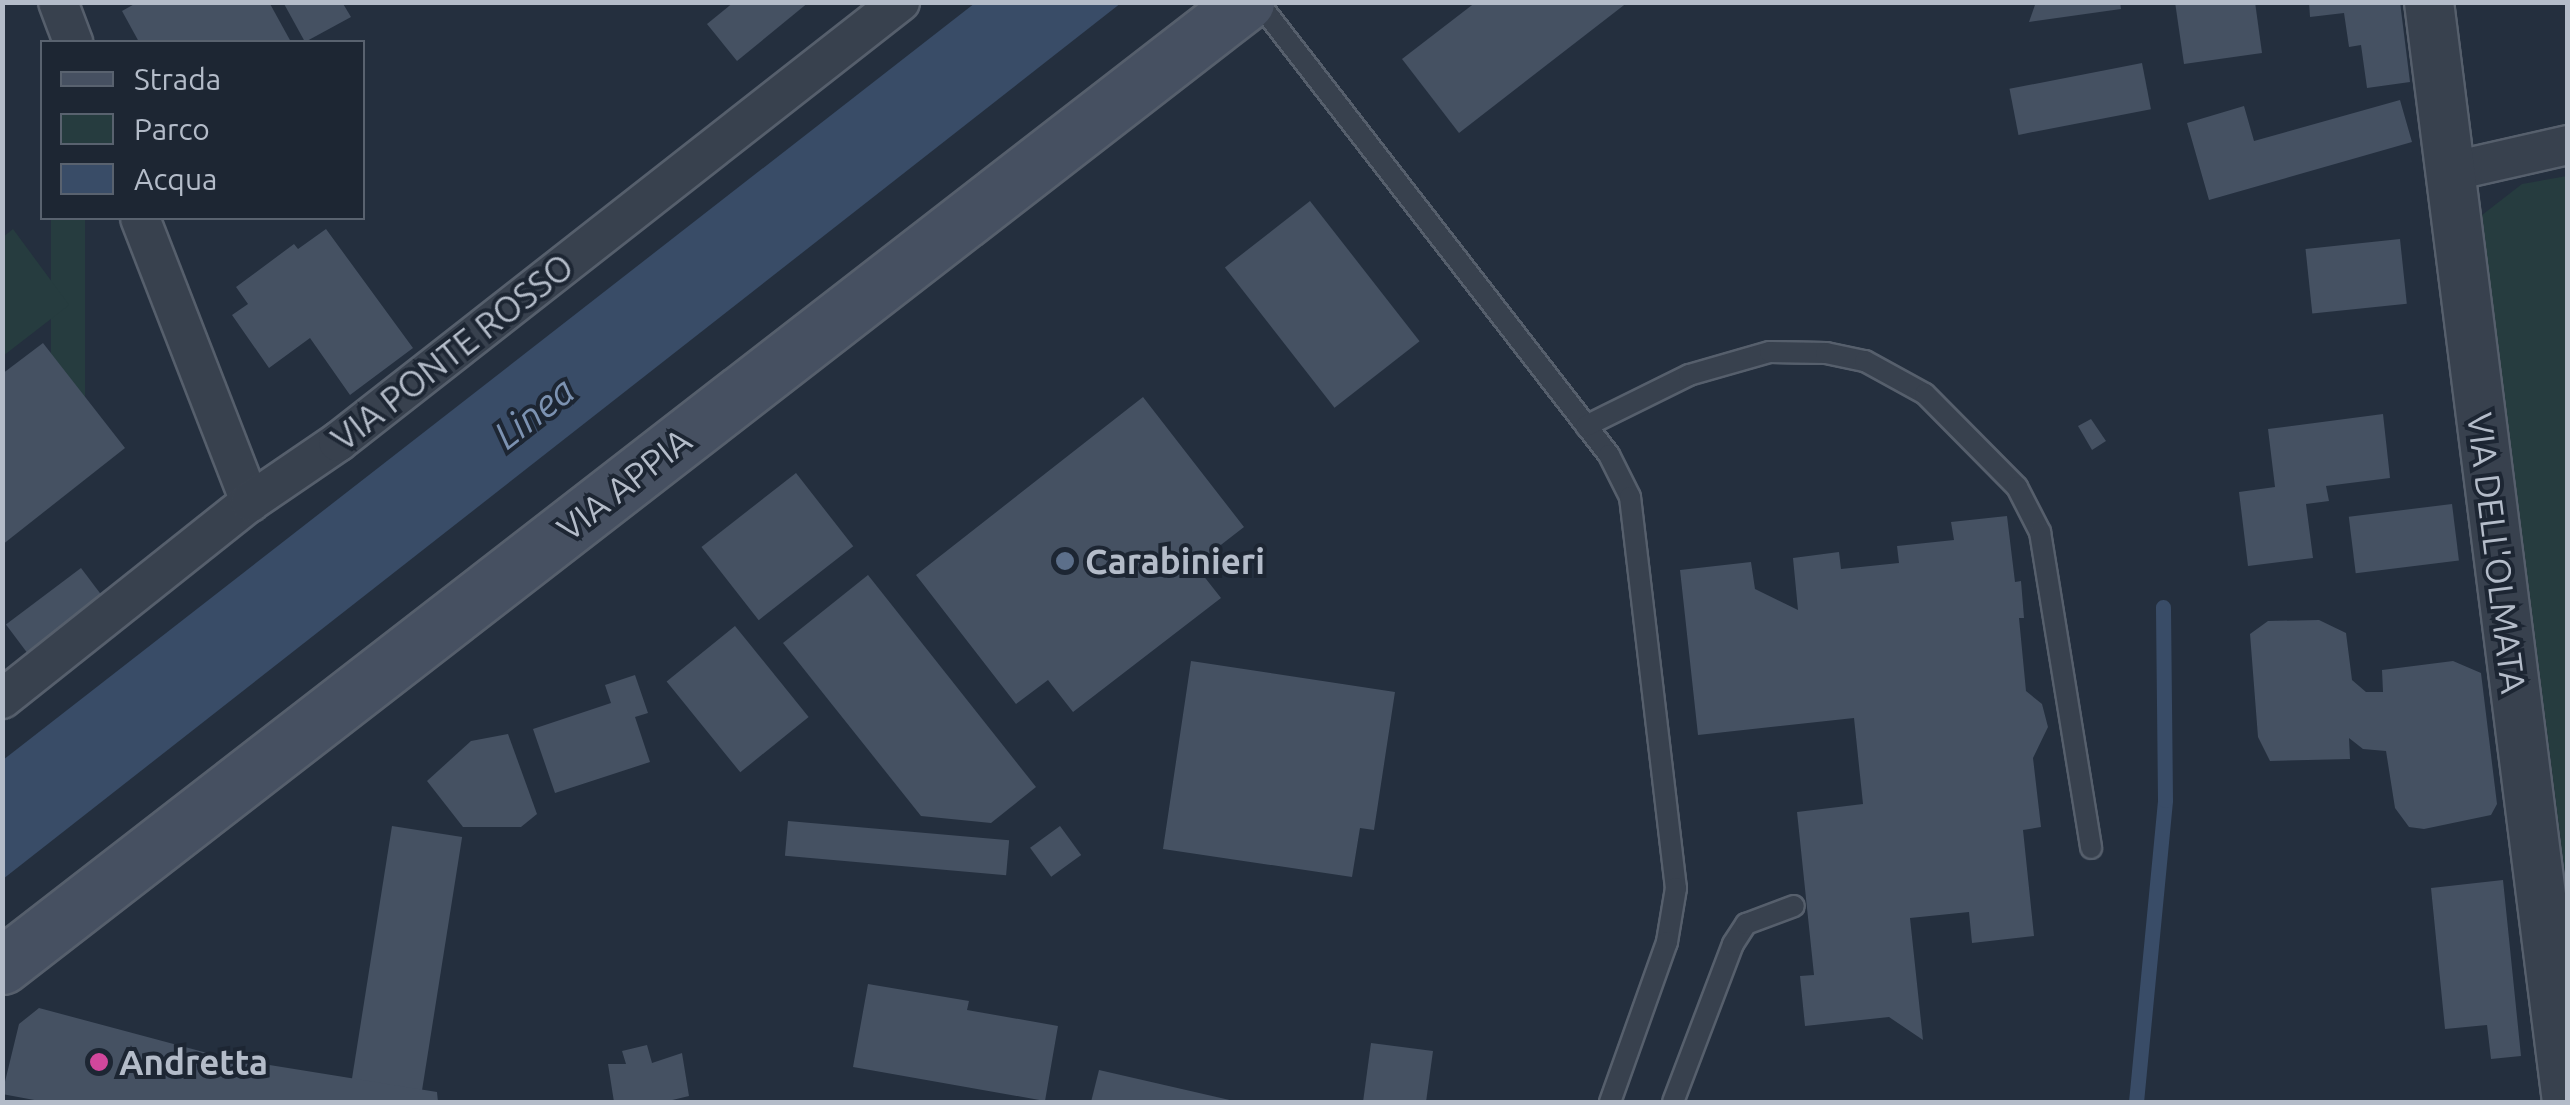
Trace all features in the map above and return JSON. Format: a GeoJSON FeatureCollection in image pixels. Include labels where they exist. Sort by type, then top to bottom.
{"type":"FeatureCollection","features":[{"type":"Feature","properties":{"kind":"main road","name":"VIA APPIA"},"geometry":{"type":"LineString","coordinates":[[2,966],[1246,2]]}},
{"type":"Feature","properties":{"kind":"street"},"geometry":{"type":"LineString","coordinates":[[58,2],[72,40]]}},
{"type":"Feature","properties":{"kind":"street","name":"VIA PONTE ROSSO"},"geometry":{"type":"LineString","coordinates":[[2,700],[250,502],[338,442],[900,2]]}},
{"type":"Feature","properties":{"kind":"street","name":"VIA DELL'OLMATA"},"geometry":{"type":"LineString","coordinates":[[2429,2],[2567,1102]]}},
{"type":"Feature","properties":{"kind":"street"},"geometry":{"type":"LineString","coordinates":[[2448,172],[2568,145]]}},
{"type":"Feature","properties":{"kind":"street"},"geometry":{"type":"LineString","coordinates":[[141,220],[250,502]]}},
{"type":"Feature","properties":{"kind":"lane"},"geometry":{"type":"LineString","coordinates":[[1258,2],[1622,474],[1636,521],[1676,888],[1667,942],[1610,1102]]}},
{"type":"Feature","properties":{"kind":"lane"},"geometry":{"type":"LineString","coordinates":[[1586,426],[1689,374],[1770,352],[1826,353],[1865,361],[1925,394],[2017,487],[2040,532],[2091,848]]}},
{"type":"Feature","properties":{"kind":"lane"},"geometry":{"type":"LineString","coordinates":[[1673,1102],[1733,944],[1746,924],[1794,906]]}},
{"type":"Feature","properties":{"kind":"green space"},"geometry":{"type":"Polygon","coordinates":[[[2568,176],[2567,890],[2482,215],[2522,184],[2568,176]]]}},
{"type":"Feature","properties":{"kind":"green space"},"geometry":{"type":"Polygon","coordinates":[[[51,220],[85,220],[85,443],[51,443],[51,220]]]}},
{"type":"Feature","properties":{"kind":"green space"},"geometry":{"type":"Polygon","coordinates":[[[13,229],[69,305],[3,356],[3,237],[13,229]]]}},
{"type":"Feature","properties":{"kind":"water","name":"Linea"},"geometry":{"type":"Polygon","coordinates":[[[975,3],[1121,3],[3,879],[3,760],[975,3]]]}},
{"type":"Feature","properties":{"kind":"building"},"geometry":{"type":"Polygon","coordinates":[[[138,2],[269,2],[290,40],[138,40],[122,11],[138,2]]]}},
{"type":"Feature","properties":{"kind":"building"},"geometry":{"type":"Polygon","coordinates":[[[283,2],[342,2],[351,17],[304,40],[283,2]]]}},
{"type":"Feature","properties":{"kind":"building"},"geometry":{"type":"Polygon","coordinates":[[[734,2],[809,2],[737,61],[707,24],[734,2]]]}},
{"type":"Feature","properties":{"kind":"building"},"geometry":{"type":"Polygon","coordinates":[[[1476,2],[1628,2],[1459,133],[1402,59],[1476,2]]]}},
{"type":"Feature","properties":{"kind":"building"},"geometry":{"type":"Polygon","coordinates":[[[2036,2],[2120,2],[2121,9],[2029,22],[2036,2]]]}},
{"type":"Feature","properties":{"kind":"building"},"geometry":{"type":"Polygon","coordinates":[[[2175,2],[2255,2],[2262,53],[2184,64],[2175,2]]]}},
{"type":"Feature","properties":{"kind":"building"},"geometry":{"type":"Polygon","coordinates":[[[2309,2],[2400,2],[2410,82],[2367,88],[2361,45],[2349,47],[2344,13],[2310,17],[2309,2]]]}},
{"type":"Feature","properties":{"kind":"building"},"geometry":{"type":"Polygon","coordinates":[[[2142,63],[2151,109],[2018,135],[2009,89],[2142,63]]]}},
{"type":"Feature","properties":{"kind":"building"},"geometry":{"type":"Polygon","coordinates":[[[2400,100],[2412,142],[2209,200],[2187,123],[2244,106],[2254,141],[2400,100]]]}},
{"type":"Feature","properties":{"kind":"building"},"geometry":{"type":"Polygon","coordinates":[[[1310,201],[1420,341],[1334,408],[1225,267],[1310,201]]]}},
{"type":"Feature","properties":{"kind":"building"},"geometry":{"type":"Polygon","coordinates":[[[326,229],[413,348],[350,395],[310,338],[269,368],[232,315],[248,304],[236,287],[294,244],[298,249],[326,229]]]}},
{"type":"Feature","properties":{"kind":"building"},"geometry":{"type":"Polygon","coordinates":[[[2400,239],[2407,304],[2312,314],[2306,249],[2400,239]]]}},
{"type":"Feature","properties":{"kind":"building"},"geometry":{"type":"Polygon","coordinates":[[[43,343],[125,448],[2,545],[2,374],[43,343]]]}},
{"type":"Feature","properties":{"kind":"building"},"geometry":{"type":"Polygon","coordinates":[[[1143,397],[1244,527],[1195,565],[1221,598],[1073,712],[1048,680],[1016,704],[916,575],[1143,397]]]}},
{"type":"Feature","properties":{"kind":"building"},"geometry":{"type":"Polygon","coordinates":[[[2383,414],[2390,478],[2326,486],[2329,501],[2306,504],[2313,558],[2248,566],[2239,492],[2275,487],[2268,429],[2383,414]]]}},
{"type":"Feature","properties":{"kind":"building"},"geometry":{"type":"Polygon","coordinates":[[[2091,419],[2106,441],[2092,450],[2078,426],[2091,419]]]}},
{"type":"Feature","properties":{"kind":"building"},"geometry":{"type":"Polygon","coordinates":[[[796,473],[853,546],[759,620],[701,547],[796,473]]]}},
{"type":"Feature","properties":{"kind":"building"},"geometry":{"type":"Polygon","coordinates":[[[2452,504],[2459,561],[2356,573],[2349,517],[2452,504]]]}},
{"type":"Feature","properties":{"kind":"building"},"geometry":{"type":"Polygon","coordinates":[[[2007,516],[2015,582],[2021,581],[2024,618],[2019,618],[2026,691],[2042,704],[2048,727],[2033,758],[2041,827],[2023,830],[2034,936],[1972,943],[1969,912],[1910,918],[1923,1040],[1889,1017],[1805,1026],[1800,976],[1814,975],[1797,812],[1863,804],[1854,718],[1698,735],[1680,570],[1751,562],[1755,589],[1798,610],[1793,558],[1839,552],[1841,569],[1899,563],[1897,546],[1954,540],[1951,522],[2007,516]]]}},
{"type":"Feature","properties":{"kind":"building"},"geometry":{"type":"Polygon","coordinates":[[[81,568],[110,606],[35,663],[6,625],[81,568]]]}},
{"type":"Feature","properties":{"kind":"building"},"geometry":{"type":"Polygon","coordinates":[[[868,575],[1036,787],[991,823],[921,816],[783,643],[868,575]]]}},
{"type":"Feature","properties":{"kind":"building"},"geometry":{"type":"Polygon","coordinates":[[[2319,620],[2346,633],[2352,680],[2366,692],[2383,692],[2382,670],[2453,661],[2481,673],[2497,804],[2491,815],[2424,829],[2409,827],[2395,808],[2386,751],[2363,749],[2349,738],[2350,759],[2270,761],[2258,737],[2250,634],[2268,621],[2319,620]]]}},
{"type":"Feature","properties":{"kind":"building"},"geometry":{"type":"Polygon","coordinates":[[[735,626],[809,717],[740,772],[667,681],[735,626]]]}},
{"type":"Feature","properties":{"kind":"building"},"geometry":{"type":"Polygon","coordinates":[[[1191,661],[1395,692],[1374,830],[1360,828],[1352,877],[1163,849],[1191,661]]]}},
{"type":"Feature","properties":{"kind":"building"},"geometry":{"type":"Polygon","coordinates":[[[635,675],[648,713],[635,717],[650,762],[555,793],[533,729],[611,703],[605,685],[635,675]]]}},
{"type":"Feature","properties":{"kind":"building"},"geometry":{"type":"Polygon","coordinates":[[[508,734],[537,814],[521,827],[463,827],[427,781],[471,741],[508,734]]]}},
{"type":"Feature","properties":{"kind":"building"},"geometry":{"type":"Polygon","coordinates":[[[788,821],[1009,840],[1006,875],[785,856],[788,821]]]}},
{"type":"Feature","properties":{"kind":"building"},"geometry":{"type":"Polygon","coordinates":[[[392,826],[462,837],[422,1092],[352,1081],[392,826]]]}},
{"type":"Feature","properties":{"kind":"building"},"geometry":{"type":"Polygon","coordinates":[[[1060,826],[1081,855],[1051,877],[1030,848],[1060,826]]]}},
{"type":"Feature","properties":{"kind":"building"},"geometry":{"type":"Polygon","coordinates":[[[2503,880],[2521,1056],[2491,1059],[2487,1025],[2445,1029],[2431,888],[2503,880]]]}},
{"type":"Feature","properties":{"kind":"building"},"geometry":{"type":"Polygon","coordinates":[[[868,984],[969,1001],[967,1010],[1058,1026],[1045,1101],[853,1067],[868,984]]]}},
{"type":"Feature","properties":{"kind":"building"},"geometry":{"type":"Polygon","coordinates":[[[39,1008],[226,1058],[437,1092],[438,1102],[45,1102],[2,1094],[19,1024],[39,1008]]]}},
{"type":"Feature","properties":{"kind":"building"},"geometry":{"type":"Polygon","coordinates":[[[1371,1043],[1433,1051],[1426,1102],[1363,1102],[1371,1043]]]}},
{"type":"Feature","properties":{"kind":"building"},"geometry":{"type":"Polygon","coordinates":[[[647,1045],[652,1063],[682,1053],[689,1096],[664,1102],[614,1102],[608,1064],[626,1064],[622,1051],[647,1045]]]}},
{"type":"Feature","properties":{"kind":"building"},"geometry":{"type":"Polygon","coordinates":[[[1099,1070],[1234,1101],[1234,1102],[1091,1102],[1099,1070]]]}},
{"type":"Feature","properties":{"kind":"waterway"},"geometry":{"type":"LineString","coordinates":[[2136,1102],[2165,800],[2163,607]]}},
{"type":"Feature","properties":{"kind":"place","name":"Carabinieri"},"geometry":{"type":"Point","coordinates":[1065,561]}},
{"type":"Feature","properties":{"kind":"place","name":"Andretta"},"geometry":{"type":"Point","coordinates":[99,1062]}}]}
